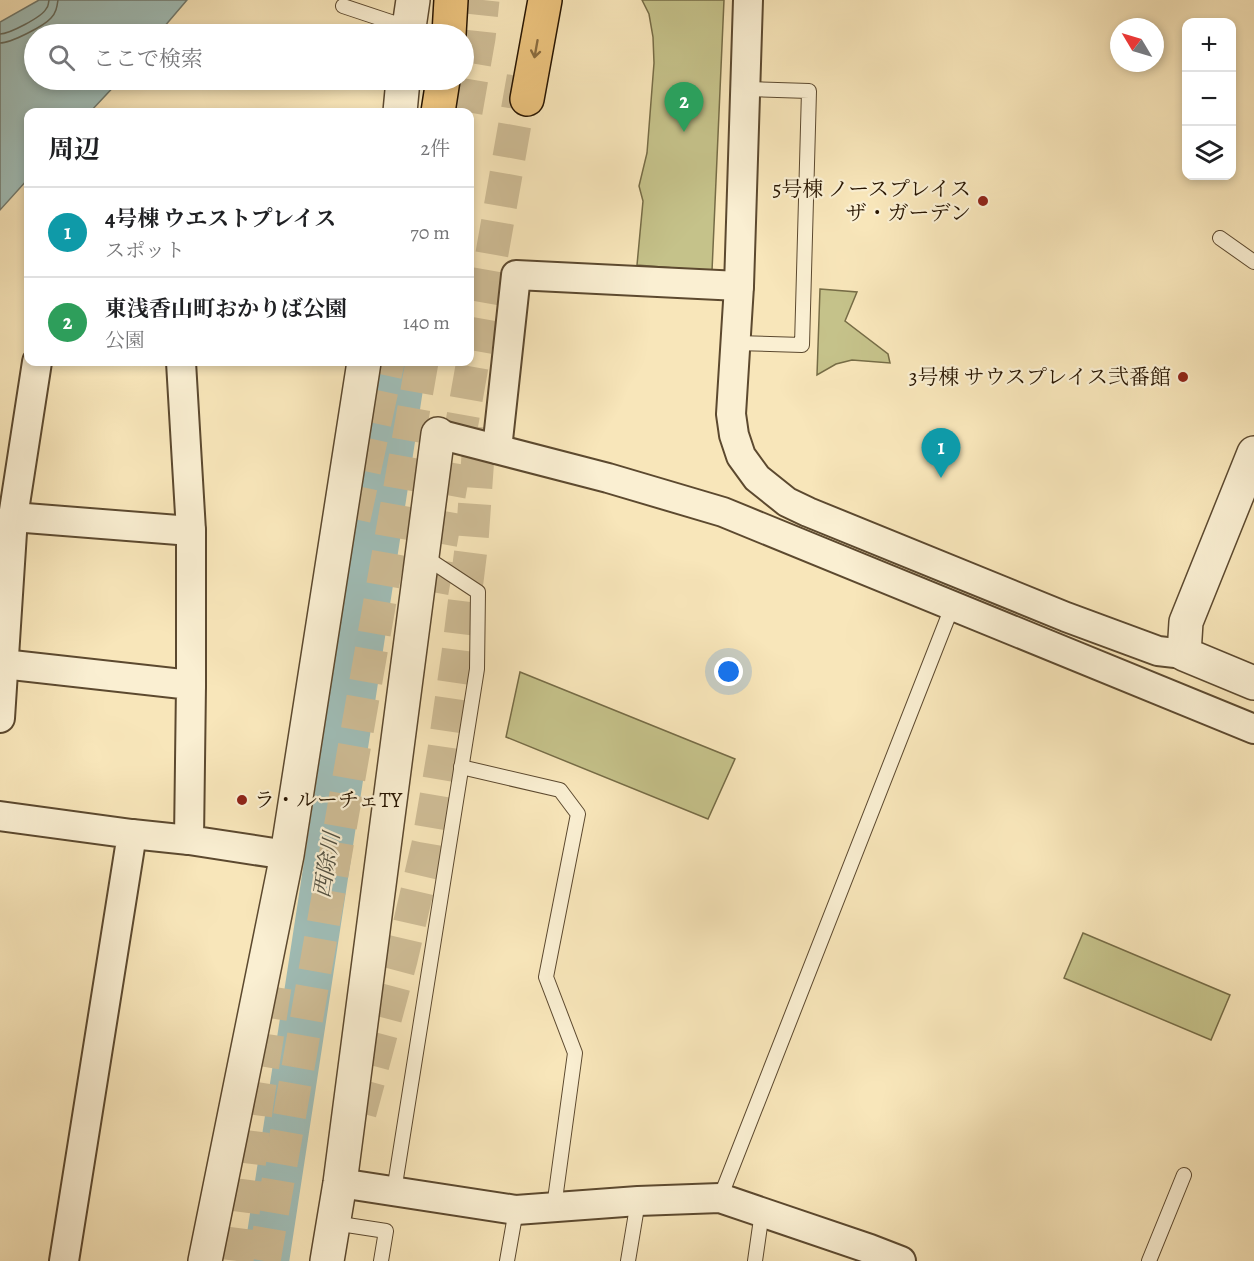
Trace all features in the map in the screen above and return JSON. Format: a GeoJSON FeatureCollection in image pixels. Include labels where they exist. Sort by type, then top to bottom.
{"type":"FeatureCollection","features":[{"type":"Feature","properties":{"kind":"highway"},"geometry":{"type":"LineString","coordinates":[[450,24],[451,0]]}},
{"type":"Feature","properties":{"kind":"highway"},"geometry":{"type":"LineString","coordinates":[[527,99],[545,0]]}},
{"type":"Feature","properties":{"kind":"highway"},"geometry":{"type":"LineString","coordinates":[[439,108],[441,90]]}},
{"type":"Feature","properties":{"kind":"street"},"geometry":{"type":"LineString","coordinates":[[748,0],[739,285],[730,414],[741,456],[757,478],[787,502],[808,512],[1066,617],[1158,651],[1184,654],[1254,683]]}},
{"type":"Feature","properties":{"kind":"street"},"geometry":{"type":"LineString","coordinates":[[400,108],[402,90]]}},
{"type":"Feature","properties":{"kind":"street"},"geometry":{"type":"LineString","coordinates":[[497,449],[516,274],[739,285]]}},
{"type":"Feature","properties":{"kind":"street"},"geometry":{"type":"LineString","coordinates":[[0,718],[13,517],[36,366]]}},
{"type":"Feature","properties":{"kind":"street"},"geometry":{"type":"LineString","coordinates":[[181,366],[192,531],[189,840]]}},
{"type":"Feature","properties":{"kind":"street"},"geometry":{"type":"LineString","coordinates":[[205,1261],[287,855],[363,366]]}},
{"type":"Feature","properties":{"kind":"street"},"geometry":{"type":"LineString","coordinates":[[327,1261],[340,1182],[438,434],[608,478],[723,512],[1254,729]]}},
{"type":"Feature","properties":{"kind":"street"},"geometry":{"type":"LineString","coordinates":[[1184,654],[1186,622],[1254,453]]}},
{"type":"Feature","properties":{"kind":"street"},"geometry":{"type":"LineString","coordinates":[[13,517],[192,531]]}},
{"type":"Feature","properties":{"kind":"street"},"geometry":{"type":"LineString","coordinates":[[3,664],[191,685]]}},
{"type":"Feature","properties":{"kind":"street"},"geometry":{"type":"LineString","coordinates":[[0,816],[287,855]]}},
{"type":"Feature","properties":{"kind":"street"},"geometry":{"type":"LineString","coordinates":[[64,1261],[132,834]]}},
{"type":"Feature","properties":{"kind":"street"},"geometry":{"type":"LineString","coordinates":[[340,1182],[516,1210],[720,1198],[762,1212],[869,1255],[902,1261]]}},
{"type":"Feature","properties":{"kind":"lane"},"geometry":{"type":"LineString","coordinates":[[343,6],[410,21]]}},
{"type":"Feature","properties":{"kind":"lane"},"geometry":{"type":"LineString","coordinates":[[735,343],[802,345],[809,91],[746,89]]}},
{"type":"Feature","properties":{"kind":"lane"},"geometry":{"type":"LineString","coordinates":[[1220,238],[1254,262]]}},
{"type":"Feature","properties":{"kind":"lane"},"geometry":{"type":"LineString","coordinates":[[394,1191],[477,669],[478,592],[422,555]]}},
{"type":"Feature","properties":{"kind":"lane"},"geometry":{"type":"LineString","coordinates":[[720,1198],[952,606]]}},
{"type":"Feature","properties":{"kind":"lane"},"geometry":{"type":"LineString","coordinates":[[461,767],[560,790],[578,814],[546,977],[575,1053],[554,1207]]}},
{"type":"Feature","properties":{"kind":"lane"},"geometry":{"type":"LineString","coordinates":[[1149,1261],[1184,1175]]}},
{"type":"Feature","properties":{"kind":"lane"},"geometry":{"type":"LineString","coordinates":[[628,1261],[638,1202]]}},
{"type":"Feature","properties":{"kind":"lane"},"geometry":{"type":"LineString","coordinates":[[507,1261],[516,1210]]}},
{"type":"Feature","properties":{"kind":"lane"},"geometry":{"type":"LineString","coordinates":[[755,1261],[762,1212]]}},
{"type":"Feature","properties":{"kind":"lane"},"geometry":{"type":"LineString","coordinates":[[334,1223],[386,1231],[381,1261]]}},
{"type":"Feature","properties":{"kind":"shaded area"},"geometry":{"type":"Polygon","coordinates":[[[642,0],[724,0],[712,271],[637,265],[643,201],[639,186],[647,153],[654,63],[649,14],[642,0]]]}},
{"type":"Feature","properties":{"kind":"shaded area"},"geometry":{"type":"Polygon","coordinates":[[[820,289],[857,292],[845,321],[888,354],[890,363],[852,360],[836,364],[817,375],[820,289]]]}},
{"type":"Feature","properties":{"kind":"shaded area"},"geometry":{"type":"Polygon","coordinates":[[[520,672],[735,759],[708,819],[506,737],[520,672]]]}},
{"type":"Feature","properties":{"kind":"shaded area"},"geometry":{"type":"Polygon","coordinates":[[[1083,933],[1230,995],[1211,1040],[1064,978],[1083,933]]]}},
{"type":"Feature","properties":{"kind":"water"},"geometry":{"type":"Polygon","coordinates":[[[39,0],[187,0],[167,24],[24,24],[24,90],[111,90],[94,108],[24,108],[24,183],[0,210],[0,22],[39,0]]]}},
{"type":"Feature","properties":{"kind":"waterway","name":"西除川"},"geometry":{"type":"LineString","coordinates":[[266,1261],[403,366]]}},
{"type":"Feature","properties":{"kind":"tunnel"},"geometry":{"type":"LineString","coordinates":[[474,66],[483,0]]}},
{"type":"Feature","properties":{"kind":"tunnel"},"geometry":{"type":"LineString","coordinates":[[474,355],[525,67]]}},
{"type":"Feature","properties":{"kind":"tunnel"},"geometry":{"type":"LineString","coordinates":[[467,108],[470,90]]}},
{"type":"Feature","properties":{"kind":"tunnel"},"geometry":{"type":"LineString","coordinates":[[354,519],[387,366]]}},
{"type":"Feature","properties":{"kind":"tunnel"},"geometry":{"type":"LineString","coordinates":[[264,1261],[421,366]]}},
{"type":"Feature","properties":{"kind":"tunnel"},"geometry":{"type":"LineString","coordinates":[[432,592],[472,366]]}},
{"type":"Feature","properties":{"kind":"tunnel"},"geometry":{"type":"LineString","coordinates":[[360,1113],[401,960],[428,844],[444,750],[472,541],[480,427]]}},
{"type":"Feature","properties":{"kind":"tunnel"},"geometry":{"type":"LineString","coordinates":[[237,1261],[257,1103],[275,987]]}},
{"type":"Feature","properties":{"kind":"place","name":"東浅香山町おかりば公園"},"geometry":{"type":"Point","coordinates":[684,132]}},
{"type":"Feature","properties":{"kind":"place","name":"5号棟 ノースプレイス ザ・ガーデン"},"geometry":{"type":"Point","coordinates":[983,201]}},
{"type":"Feature","properties":{"kind":"place","name":"3号棟 サウスプレイス弐番館"},"geometry":{"type":"Point","coordinates":[1183,377]}},
{"type":"Feature","properties":{"kind":"place","name":"4号棟 ウエストプレイス"},"geometry":{"type":"Point","coordinates":[941,478]}},
{"type":"Feature","properties":{"kind":"place","name":"ラ・ルーチェTY"},"geometry":{"type":"Point","coordinates":[242,800]}}]}
